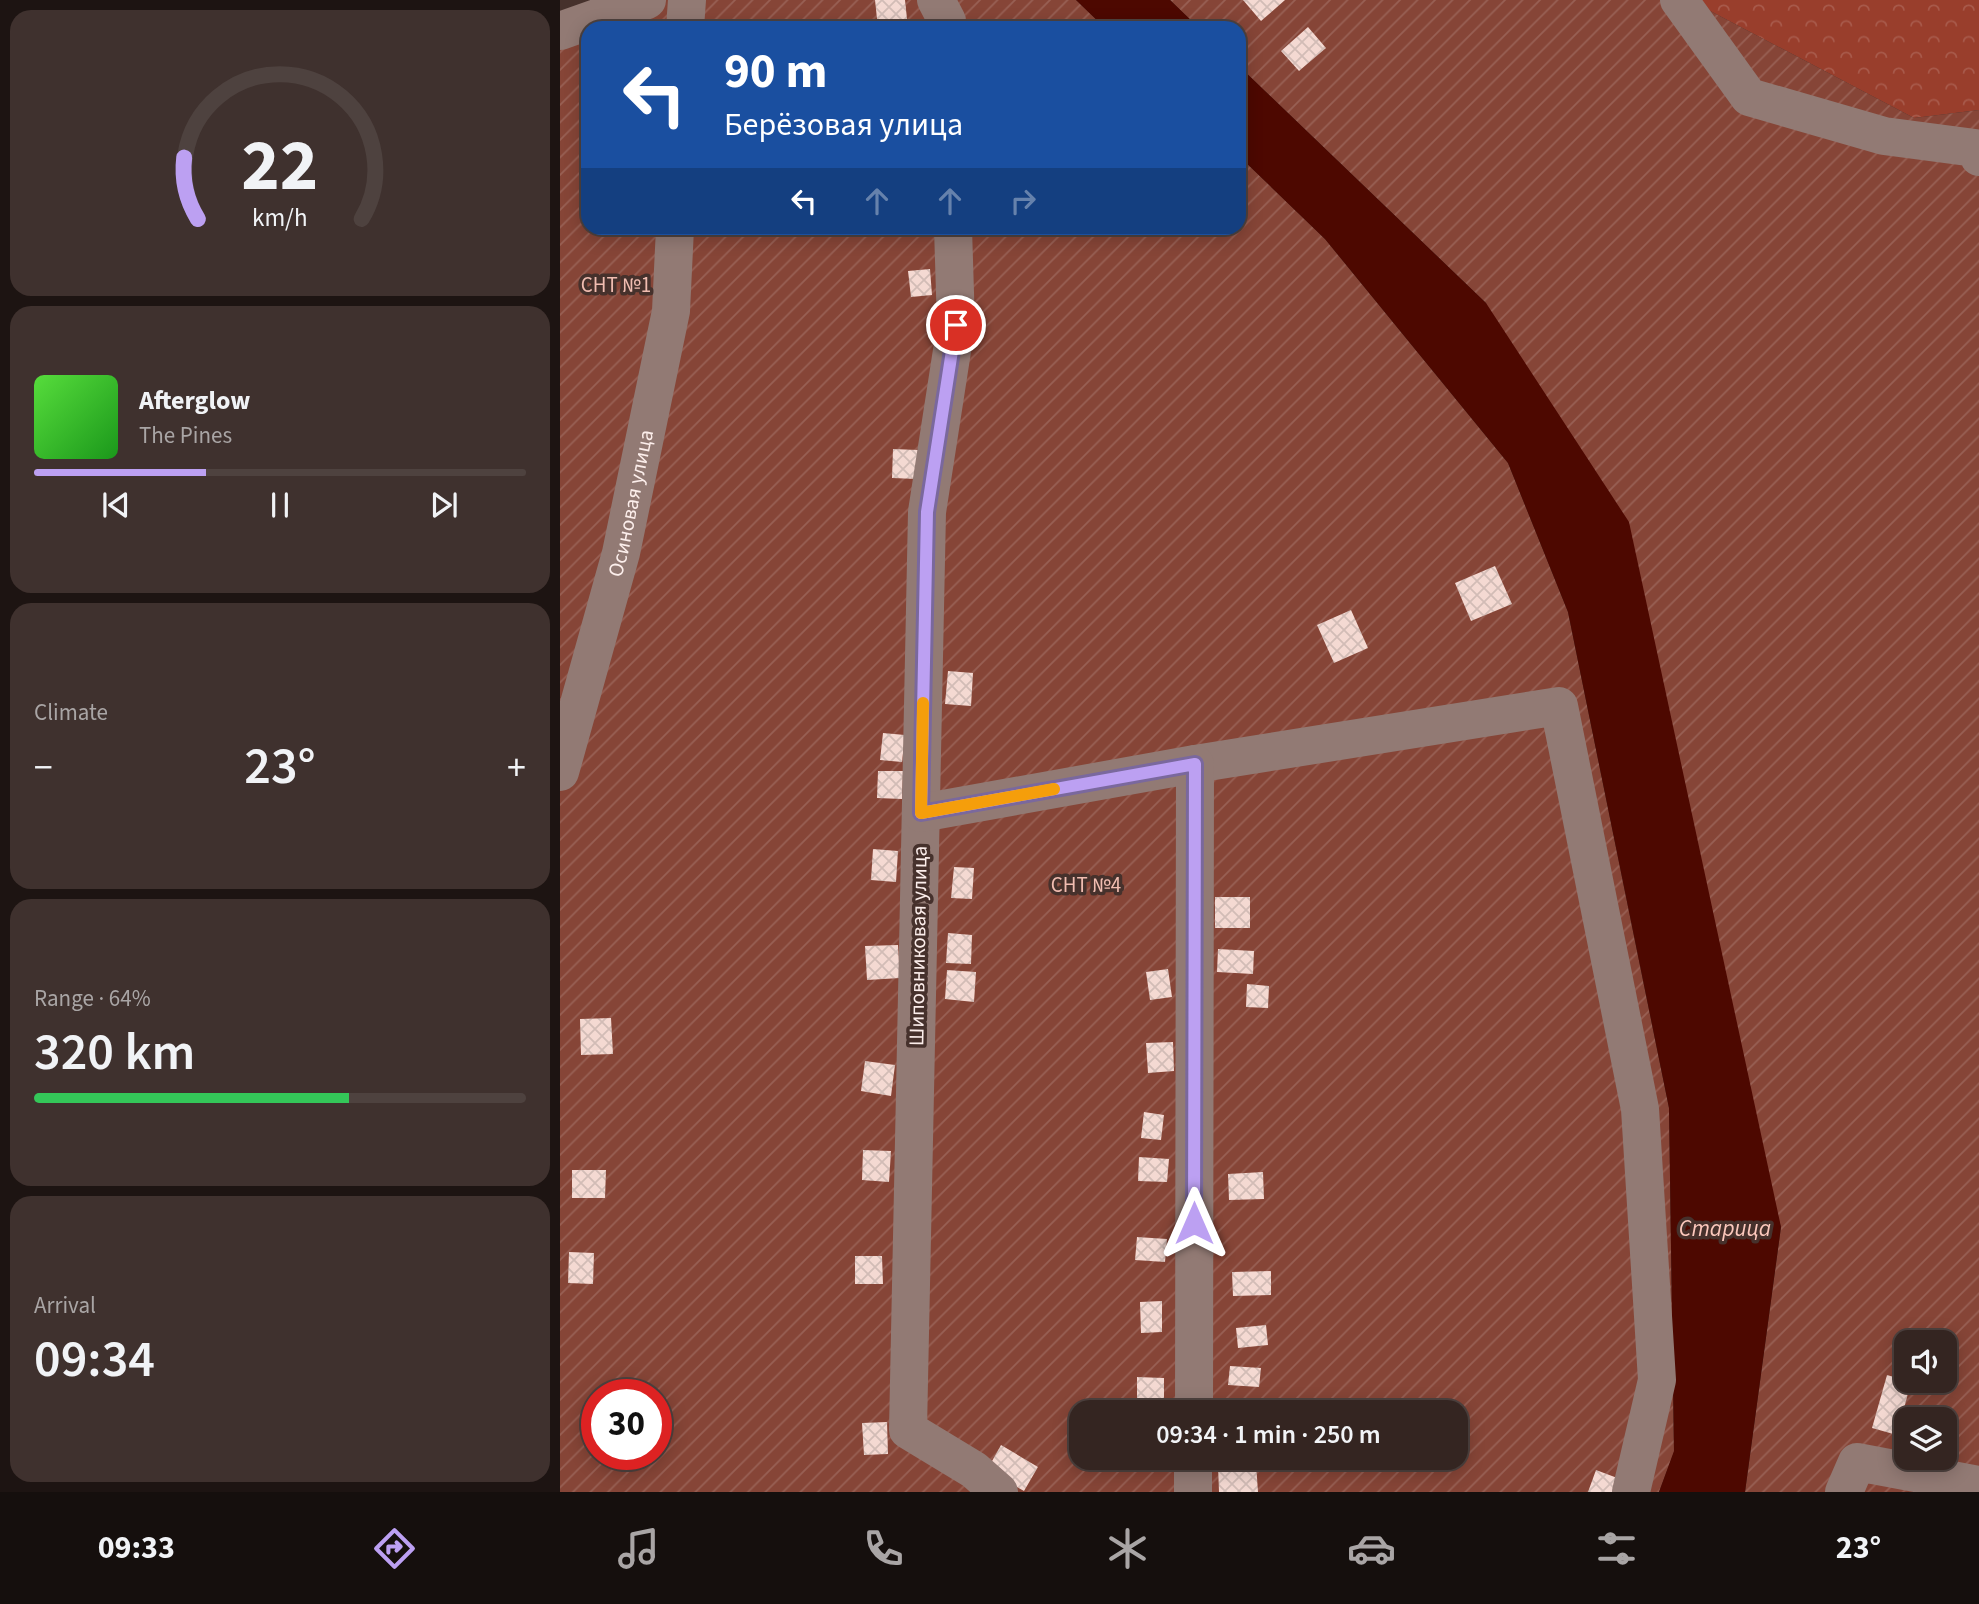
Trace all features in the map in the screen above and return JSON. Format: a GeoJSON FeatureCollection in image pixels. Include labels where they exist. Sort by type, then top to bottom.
{"type":"FeatureCollection","features":[{"type":"Feature","properties":{"kind":"street"},"geometry":{"type":"LineString","coordinates":[[588,21],[647,0]]}},
{"type":"Feature","properties":{"kind":"street"},"geometry":{"type":"LineString","coordinates":[[686,21],[687,0]]}},
{"type":"Feature","properties":{"kind":"street"},"geometry":{"type":"LineString","coordinates":[[936,0],[946,21]]}},
{"type":"Feature","properties":{"kind":"street"},"geometry":{"type":"LineString","coordinates":[[1679,0],[1749,97],[1884,136],[1975,148],[1979,157]]}},
{"type":"Feature","properties":{"kind":"street"},"geometry":{"type":"LineString","coordinates":[[560,31],[581,24]]}},
{"type":"Feature","properties":{"kind":"street","name":"Осиновая улица"},"geometry":{"type":"LineString","coordinates":[[560,772],[621,553],[671,311],[675,235]]}},
{"type":"Feature","properties":{"kind":"street","name":"Шиповниковая улица"},"geometry":{"type":"LineString","coordinates":[[953,235],[956,325],[927,512],[908,1430],[974,1470],[999,1492]]}},
{"type":"Feature","properties":{"kind":"street"},"geometry":{"type":"LineString","coordinates":[[921,813],[1195,764],[1559,706],[1640,1109],[1657,1380],[1631,1492]]}},
{"type":"Feature","properties":{"kind":"street"},"geometry":{"type":"LineString","coordinates":[[1194,1400],[1195,764]]}},
{"type":"Feature","properties":{"kind":"street"},"geometry":{"type":"LineString","coordinates":[[1844,1492],[1857,1462],[1979,1485]]}},
{"type":"Feature","properties":{"kind":"street"},"geometry":{"type":"LineString","coordinates":[[1193,1492],[1194,1470]]}},
{"type":"Feature","properties":{"kind":"green space","name":"СНТ №4"},"geometry":{"type":"Polygon","coordinates":[[[647,0],[1076,0],[1098,21],[588,21],[647,0]]]}},
{"type":"Feature","properties":{"kind":"green space"},"geometry":{"type":"Polygon","coordinates":[[[1170,0],[1693,0],[1914,118],[1979,110],[1979,1492],[1745,1492],[1781,1227],[1486,303],[1246,73],[1246,21],[1192,21],[1170,0]]]}},
{"type":"Feature","properties":{"kind":"green space"},"geometry":{"type":"Polygon","coordinates":[[[1693,0],[1979,0],[1979,110],[1914,118],[1693,0]]]}},
{"type":"Feature","properties":{"kind":"green space","name":"СНТ №4"},"geometry":{"type":"Polygon","coordinates":[[[581,24],[581,235],[1246,235],[1246,163],[1325,239],[1508,463],[1568,612],[1669,1108],[1674,1452],[1659,1492],[560,1492],[560,31],[581,24]]]}},
{"type":"Feature","properties":{"kind":"water"},"geometry":{"type":"Polygon","coordinates":[[[1076,0],[1170,0],[1192,21],[1098,21],[1076,0]]]}},
{"type":"Feature","properties":{"kind":"water","name":"Старица"},"geometry":{"type":"Polygon","coordinates":[[[1246,73],[1486,303],[1629,522],[1781,1227],[1745,1492],[1659,1492],[1674,1451],[1669,1108],[1568,612],[1508,463],[1325,239],[1246,163],[1246,73]]]}},
{"type":"Feature","properties":{"kind":"building"},"geometry":{"type":"Polygon","coordinates":[[[875,0],[905,0],[907,21],[877,21],[875,0]]]}},
{"type":"Feature","properties":{"kind":"building"},"geometry":{"type":"Polygon","coordinates":[[[1243,0],[1285,0],[1261,21],[1243,0]]]}},
{"type":"Feature","properties":{"kind":"building"},"geometry":{"type":"Polygon","coordinates":[[[1308,27],[1326,48],[1299,71],[1281,51],[1308,27]]]}},
{"type":"Feature","properties":{"kind":"building"},"geometry":{"type":"Polygon","coordinates":[[[930,269],[932,295],[911,297],[908,271],[930,269]]]}},
{"type":"Feature","properties":{"kind":"building"},"geometry":{"type":"Polygon","coordinates":[[[893,449],[918,450],[917,479],[892,478],[893,449]]]}},
{"type":"Feature","properties":{"kind":"building"},"geometry":{"type":"Polygon","coordinates":[[[1495,566],[1512,604],[1471,621],[1455,583],[1495,566]]]}},
{"type":"Feature","properties":{"kind":"building"},"geometry":{"type":"Polygon","coordinates":[[[1351,610],[1368,648],[1334,663],[1317,625],[1351,610]]]}},
{"type":"Feature","properties":{"kind":"building"},"geometry":{"type":"Polygon","coordinates":[[[948,671],[973,673],[971,706],[945,704],[948,671]]]}},
{"type":"Feature","properties":{"kind":"building"},"geometry":{"type":"Polygon","coordinates":[[[883,733],[905,735],[902,762],[880,760],[883,733]]]}},
{"type":"Feature","properties":{"kind":"building"},"geometry":{"type":"Polygon","coordinates":[[[878,771],[903,771],[902,799],[877,798],[878,771]]]}},
{"type":"Feature","properties":{"kind":"building"},"geometry":{"type":"Polygon","coordinates":[[[873,849],[898,851],[896,882],[871,880],[873,849]]]}},
{"type":"Feature","properties":{"kind":"building"},"geometry":{"type":"Polygon","coordinates":[[[954,867],[974,868],[972,899],[951,898],[954,867]]]}},
{"type":"Feature","properties":{"kind":"building"},"geometry":{"type":"Polygon","coordinates":[[[1215,897],[1250,897],[1250,928],[1215,928],[1215,897]]]}},
{"type":"Feature","properties":{"kind":"building"},"geometry":{"type":"Polygon","coordinates":[[[948,933],[972,935],[971,964],[946,963],[948,933]]]}},
{"type":"Feature","properties":{"kind":"building"},"geometry":{"type":"Polygon","coordinates":[[[898,945],[900,978],[867,980],[865,946],[898,945]]]}},
{"type":"Feature","properties":{"kind":"building"},"geometry":{"type":"Polygon","coordinates":[[[1218,949],[1254,951],[1253,974],[1217,972],[1218,949]]]}},
{"type":"Feature","properties":{"kind":"building"},"geometry":{"type":"Polygon","coordinates":[[[1168,969],[1172,997],[1150,1000],[1146,972],[1168,969]]]}},
{"type":"Feature","properties":{"kind":"building"},"geometry":{"type":"Polygon","coordinates":[[[947,970],[976,972],[974,1002],[945,999],[947,970]]]}},
{"type":"Feature","properties":{"kind":"building"},"geometry":{"type":"Polygon","coordinates":[[[1247,984],[1269,986],[1268,1008],[1246,1007],[1247,984]]]}},
{"type":"Feature","properties":{"kind":"building"},"geometry":{"type":"Polygon","coordinates":[[[611,1018],[613,1054],[581,1055],[580,1019],[611,1018]]]}},
{"type":"Feature","properties":{"kind":"building"},"geometry":{"type":"Polygon","coordinates":[[[1173,1042],[1174,1071],[1148,1073],[1146,1043],[1173,1042]]]}},
{"type":"Feature","properties":{"kind":"building"},"geometry":{"type":"Polygon","coordinates":[[[865,1061],[895,1065],[891,1096],[861,1091],[865,1061]]]}},
{"type":"Feature","properties":{"kind":"building"},"geometry":{"type":"Polygon","coordinates":[[[1144,1112],[1164,1115],[1161,1140],[1141,1138],[1144,1112]]]}},
{"type":"Feature","properties":{"kind":"building"},"geometry":{"type":"Polygon","coordinates":[[[863,1150],[891,1151],[889,1182],[862,1180],[863,1150]]]}},
{"type":"Feature","properties":{"kind":"building"},"geometry":{"type":"Polygon","coordinates":[[[1139,1157],[1169,1159],[1167,1182],[1138,1181],[1139,1157]]]}},
{"type":"Feature","properties":{"kind":"building"},"geometry":{"type":"Polygon","coordinates":[[[572,1170],[606,1170],[605,1198],[572,1198],[572,1170]]]}},
{"type":"Feature","properties":{"kind":"building"},"geometry":{"type":"Polygon","coordinates":[[[1263,1172],[1264,1199],[1229,1200],[1228,1174],[1263,1172]]]}},
{"type":"Feature","properties":{"kind":"building"},"geometry":{"type":"Polygon","coordinates":[[[1137,1237],[1167,1239],[1165,1262],[1135,1260],[1137,1237]]]}},
{"type":"Feature","properties":{"kind":"building"},"geometry":{"type":"Polygon","coordinates":[[[569,1252],[594,1253],[593,1284],[568,1283],[569,1252]]]}},
{"type":"Feature","properties":{"kind":"building"},"geometry":{"type":"Polygon","coordinates":[[[855,1256],[882,1256],[883,1284],[855,1284],[855,1256]]]}},
{"type":"Feature","properties":{"kind":"building"},"geometry":{"type":"Polygon","coordinates":[[[1271,1271],[1271,1295],[1233,1296],[1232,1272],[1271,1271]]]}},
{"type":"Feature","properties":{"kind":"building"},"geometry":{"type":"Polygon","coordinates":[[[1162,1301],[1162,1332],[1141,1333],[1140,1302],[1162,1301]]]}},
{"type":"Feature","properties":{"kind":"building"},"geometry":{"type":"Polygon","coordinates":[[[1266,1325],[1268,1345],[1238,1348],[1236,1328],[1266,1325]]]}},
{"type":"Feature","properties":{"kind":"building"},"geometry":{"type":"Polygon","coordinates":[[[1230,1366],[1261,1368],[1259,1387],[1228,1385],[1230,1366]]]}},
{"type":"Feature","properties":{"kind":"building"},"geometry":{"type":"Polygon","coordinates":[[[1887,1375],[1894,1377],[1894,1393],[1908,1393],[1904,1407],[1894,1407],[1894,1434],[1872,1428],[1887,1375]]]}},
{"type":"Feature","properties":{"kind":"building"},"geometry":{"type":"Polygon","coordinates":[[[1137,1377],[1164,1378],[1164,1400],[1137,1400],[1137,1377]]]}},
{"type":"Feature","properties":{"kind":"building"},"geometry":{"type":"Polygon","coordinates":[[[887,1422],[888,1454],[864,1455],[862,1423],[887,1422]]]}},
{"type":"Feature","properties":{"kind":"building"},"geometry":{"type":"Polygon","coordinates":[[[1001,1445],[1038,1467],[1024,1491],[987,1470],[1001,1445]]]}},
{"type":"Feature","properties":{"kind":"building"},"geometry":{"type":"Polygon","coordinates":[[[1218,1470],[1256,1470],[1258,1492],[1219,1492],[1218,1470]]]}},
{"type":"Feature","properties":{"kind":"building"},"geometry":{"type":"Polygon","coordinates":[[[1596,1470],[1620,1479],[1615,1492],[1588,1492],[1596,1470]]]}},
{"type":"Feature","properties":{"kind":"slow traffic"},"geometry":{"type":"LineString","coordinates":[[923,703],[921,813],[1054,789]]}},
{"type":"Feature","properties":{"kind":"route"},"geometry":{"type":"LineString","coordinates":[[956,325],[927,512],[921,813],[1195,764],[1194,1223]]}},
{"type":"Feature","properties":{"kind":"park label","name":"СНТ №1"},"geometry":{"type":"Point","coordinates":[616,285]}}]}
